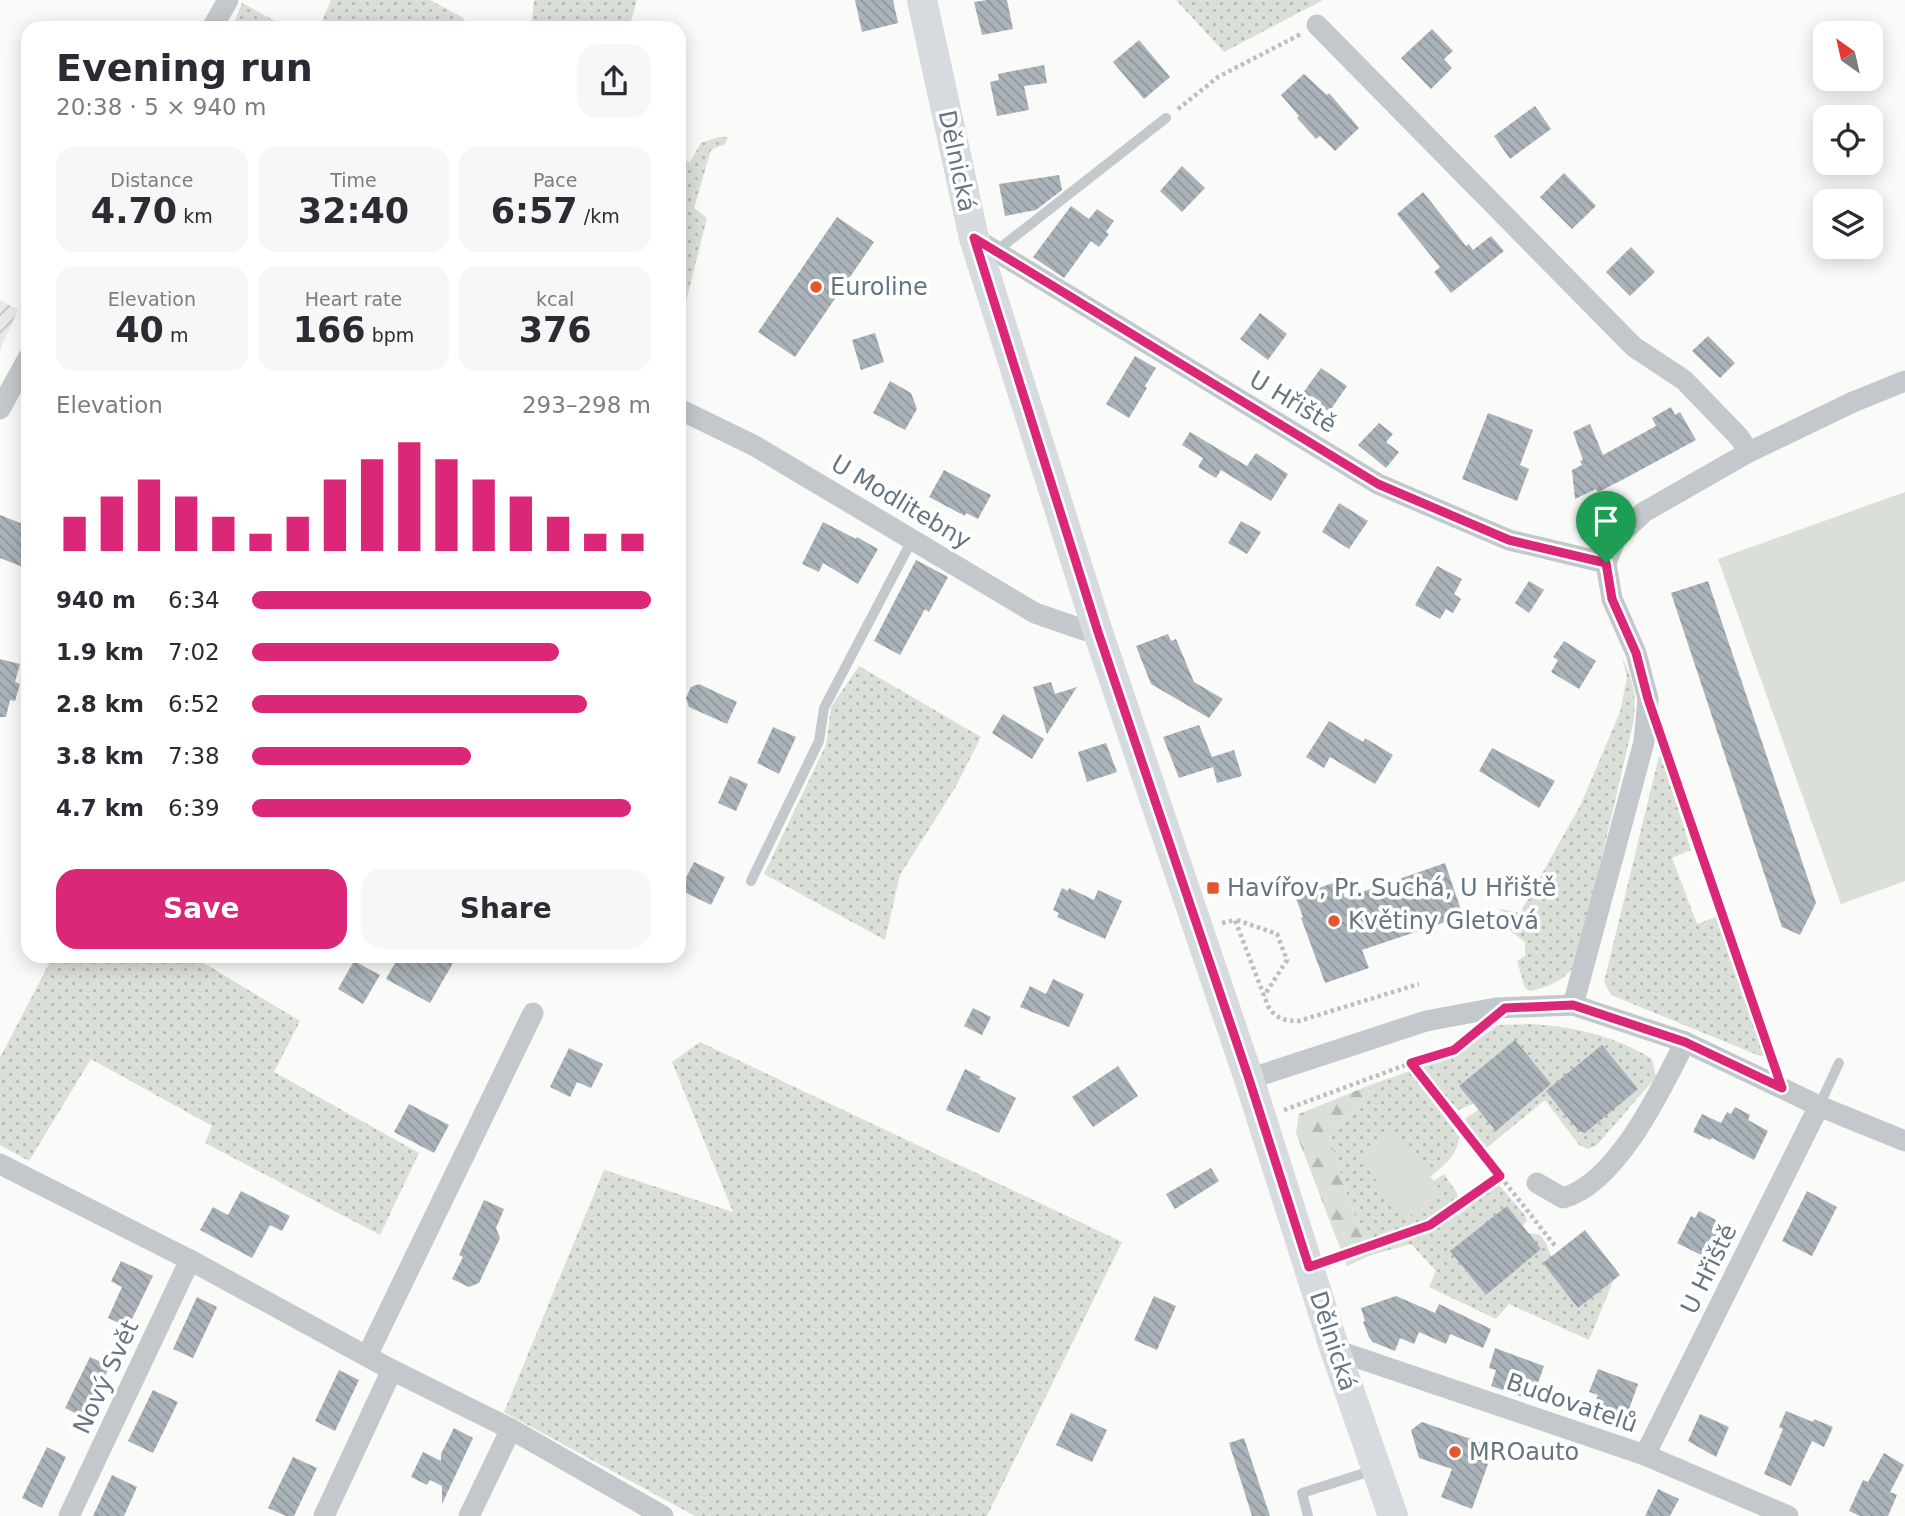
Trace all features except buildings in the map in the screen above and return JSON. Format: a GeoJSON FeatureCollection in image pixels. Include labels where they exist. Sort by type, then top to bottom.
{"type":"FeatureCollection","features":[{"type":"Feature","properties":{"kind":"street"},"geometry":{"type":"LineString","coordinates":[[216,21],[228,0]]}},
{"type":"Feature","properties":{"kind":"street","name":"Dělnická"},"geometry":{"type":"LineString","coordinates":[[922,0],[984,245],[1098,632],[1249,1079],[1335,1350],[1394,1516]]}},
{"type":"Feature","properties":{"kind":"street"},"geometry":{"type":"LineString","coordinates":[[1318,25],[1634,347],[1684,380],[1749,452]]}},
{"type":"Feature","properties":{"kind":"street","name":"U Hřiště"},"geometry":{"type":"LineString","coordinates":[[984,245],[1378,484],[1509,540],[1606,563]]}},
{"type":"Feature","properties":{"kind":"street"},"geometry":{"type":"LineString","coordinates":[[0,408],[21,370]]}},
{"type":"Feature","properties":{"kind":"street"},"geometry":{"type":"LineString","coordinates":[[1573,1005],[1644,742],[1648,699],[1636,653],[1612,599],[1606,563],[1616,538],[1644,512],[1749,452],[1853,402],[1905,381]]}},
{"type":"Feature","properties":{"kind":"street","name":"U Modlitebny"},"geometry":{"type":"LineString","coordinates":[[686,412],[755,446],[1035,613],[1084,630],[1098,632]]}},
{"type":"Feature","properties":{"kind":"street"},"geometry":{"type":"LineString","coordinates":[[1249,1079],[1426,1021],[1496,1008],[1573,1005],[1685,1042],[1905,1142]]}},
{"type":"Feature","properties":{"kind":"street"},"geometry":{"type":"LineString","coordinates":[[367,1356],[533,1013]]}},
{"type":"Feature","properties":{"kind":"street"},"geometry":{"type":"LineString","coordinates":[[1537,1183],[1563,1198],[1578,1194],[1592,1182],[1632,1140],[1685,1042]]}},
{"type":"Feature","properties":{"kind":"street","name":"U Hřiště"},"geometry":{"type":"LineString","coordinates":[[1645,1455],[1819,1105]]}},
{"type":"Feature","properties":{"kind":"street"},"geometry":{"type":"LineString","coordinates":[[0,1164],[190,1260],[392,1370],[511,1429],[663,1516]]}},
{"type":"Feature","properties":{"kind":"street","name":"Nový Svět"},"geometry":{"type":"LineString","coordinates":[[69,1516],[190,1260]]}},
{"type":"Feature","properties":{"kind":"street","name":"Budovatelů"},"geometry":{"type":"LineString","coordinates":[[1335,1350],[1645,1455],[1788,1516]]}},
{"type":"Feature","properties":{"kind":"street"},"geometry":{"type":"LineString","coordinates":[[324,1516],[392,1370]]}},
{"type":"Feature","properties":{"kind":"street"},"geometry":{"type":"LineString","coordinates":[[469,1516],[511,1429]]}},
{"type":"Feature","properties":{"kind":"lane"},"geometry":{"type":"LineString","coordinates":[[984,245],[1166,118]]}},
{"type":"Feature","properties":{"kind":"lane"},"geometry":{"type":"LineString","coordinates":[[751,881],[819,741],[824,708],[912,540]]}},
{"type":"Feature","properties":{"kind":"lane"},"geometry":{"type":"LineString","coordinates":[[1648,699],[1782,1088]]}},
{"type":"Feature","properties":{"kind":"lane"},"geometry":{"type":"LineString","coordinates":[[1819,1105],[1839,1063]]}},
{"type":"Feature","properties":{"kind":"lane"},"geometry":{"type":"LineString","coordinates":[[1308,1516],[1302,1493],[1377,1469]]}},
{"type":"Feature","properties":{"kind":"path"},"geometry":{"type":"LineString","coordinates":[[1166,118],[1218,77],[1318,25]]}},
{"type":"Feature","properties":{"kind":"path"},"geometry":{"type":"LineString","coordinates":[[1235,920],[1268,1006],[1285,1021],[1299,1021],[1419,984]]}},
{"type":"Feature","properties":{"kind":"path"},"geometry":{"type":"LineString","coordinates":[[1198,929],[1235,920],[1277,934],[1287,960],[1264,997]]}},
{"type":"Feature","properties":{"kind":"path"},"geometry":{"type":"LineString","coordinates":[[1261,1118],[1454,1050],[1474,1033]]}},
{"type":"Feature","properties":{"kind":"path"},"geometry":{"type":"LineString","coordinates":[[1411,1063],[1556,1247]]}},
{"type":"Feature","properties":{"kind":"path"},"geometry":{"type":"LineString","coordinates":[[1309,1267],[1430,1225],[1500,1176]]}},
{"type":"Feature","properties":{"kind":"shaded area"},"geometry":{"type":"Polygon","coordinates":[[[0,300],[18,310],[0,350],[0,300]]]}},
{"type":"Feature","properties":{"kind":"green space"},"geometry":{"type":"Polygon","coordinates":[[[331,0],[430,0],[465,21],[322,21],[331,0]]]}},
{"type":"Feature","properties":{"kind":"green space"},"geometry":{"type":"Polygon","coordinates":[[[534,0],[637,0],[631,21],[532,21],[534,0]]]}},
{"type":"Feature","properties":{"kind":"green space"},"geometry":{"type":"Polygon","coordinates":[[[1176,0],[1323,0],[1224,52],[1176,0]]]}},
{"type":"Feature","properties":{"kind":"green space"},"geometry":{"type":"Polygon","coordinates":[[[242,3],[275,21],[235,21],[242,3]]]}},
{"type":"Feature","properties":{"kind":"green space"},"geometry":{"type":"Polygon","coordinates":[[[728,137],[725,144],[711,150],[694,208],[707,218],[686,301],[686,161],[690,162],[701,143],[728,137]]]}},
{"type":"Feature","properties":{"kind":"green space"},"geometry":{"type":"Polygon","coordinates":[[[1905,492],[1905,881],[1841,904],[1718,559],[1905,492]]]}},
{"type":"Feature","properties":{"kind":"green space"},"geometry":{"type":"Polygon","coordinates":[[[1622,657],[1633,689],[1633,724],[1578,959],[1558,981],[1530,991],[1525,988],[1517,961],[1525,956],[1525,942],[1508,929],[1500,909],[1520,913],[1580,806],[1620,712],[1627,677],[1622,657]]]}},
{"type":"Feature","properties":{"kind":"green space"},"geometry":{"type":"Polygon","coordinates":[[[859,666],[981,737],[955,788],[900,875],[885,940],[764,874],[826,745],[831,707],[859,666]]]}},
{"type":"Feature","properties":{"kind":"green space"},"geometry":{"type":"Polygon","coordinates":[[[1659,756],[1662,758],[1691,850],[1672,858],[1697,924],[1716,917],[1766,1051],[1765,1056],[1611,995],[1604,982],[1659,756]]]}},
{"type":"Feature","properties":{"kind":"green space"},"geometry":{"type":"Polygon","coordinates":[[[49,963],[204,963],[300,1021],[274,1072],[419,1153],[380,1235],[205,1143],[212,1126],[91,1059],[29,1161],[0,1145],[0,1058],[49,963]]]}},
{"type":"Feature","properties":{"kind":"green space"},"geometry":{"type":"Polygon","coordinates":[[[1498,1025],[1561,1027],[1608,1038],[1652,1059],[1656,1077],[1597,1145],[1588,1149],[1579,1145],[1545,1100],[1484,1150],[1465,1119],[1481,1108],[1476,1103],[1458,1110],[1425,1072],[1423,1066],[1428,1062],[1453,1057],[1498,1025]]]}},
{"type":"Feature","properties":{"kind":"green space"},"geometry":{"type":"Polygon","coordinates":[[[700,1042],[1122,1242],[987,1516],[695,1516],[504,1412],[604,1170],[733,1212],[672,1062],[700,1042]]]}},
{"type":"Feature","properties":{"kind":"green space"},"geometry":{"type":"Polygon","coordinates":[[[1410,1071],[1459,1137],[1453,1154],[1430,1177],[1434,1181],[1444,1174],[1457,1193],[1458,1216],[1491,1187],[1499,1185],[1525,1215],[1527,1221],[1520,1228],[1526,1235],[1540,1235],[1551,1257],[1614,1279],[1589,1340],[1509,1304],[1496,1319],[1429,1287],[1436,1271],[1411,1244],[1371,1255],[1349,1201],[1327,1129],[1366,1105],[1370,1085],[1410,1071]]]}},
{"type":"Feature","properties":{"kind":"green space"},"geometry":{"type":"Polygon","coordinates":[[[1370,1085],[1366,1105],[1327,1129],[1349,1201],[1371,1255],[1347,1266],[1296,1133],[1299,1114],[1370,1085]]]}},
{"type":"Feature","properties":{"kind":"green space"},"geometry":{"type":"Polygon","coordinates":[[[1392,1131],[1441,1190],[1406,1219],[1359,1157],[1392,1131]]]}},
{"type":"Feature","properties":{"kind":"place","name":"Euroline"},"geometry":{"type":"Point","coordinates":[816,287]}},
{"type":"Feature","properties":{"kind":"place","name":"Havířov, Pr. Suchá, U Hřiště"},"geometry":{"type":"Point","coordinates":[1213,888]}},
{"type":"Feature","properties":{"kind":"place","name":"Květiny Gletová"},"geometry":{"type":"Point","coordinates":[1334,921]}},
{"type":"Feature","properties":{"kind":"place","name":"MROauto"},"geometry":{"type":"Point","coordinates":[1455,1452]}},
{"type":"Feature","properties":{"kind":"route"},"geometry":{"type":"LineString","coordinates":[[974,238],[1378,484],[1509,540],[1606,563],[1612,599],[1636,653],[1648,699],[1782,1088],[1685,1042],[1573,1005],[1505,1008],[1454,1050],[1411,1063],[1500,1176],[1430,1225],[1309,1267],[1249,1079],[1098,632],[974,238]]}}]}
